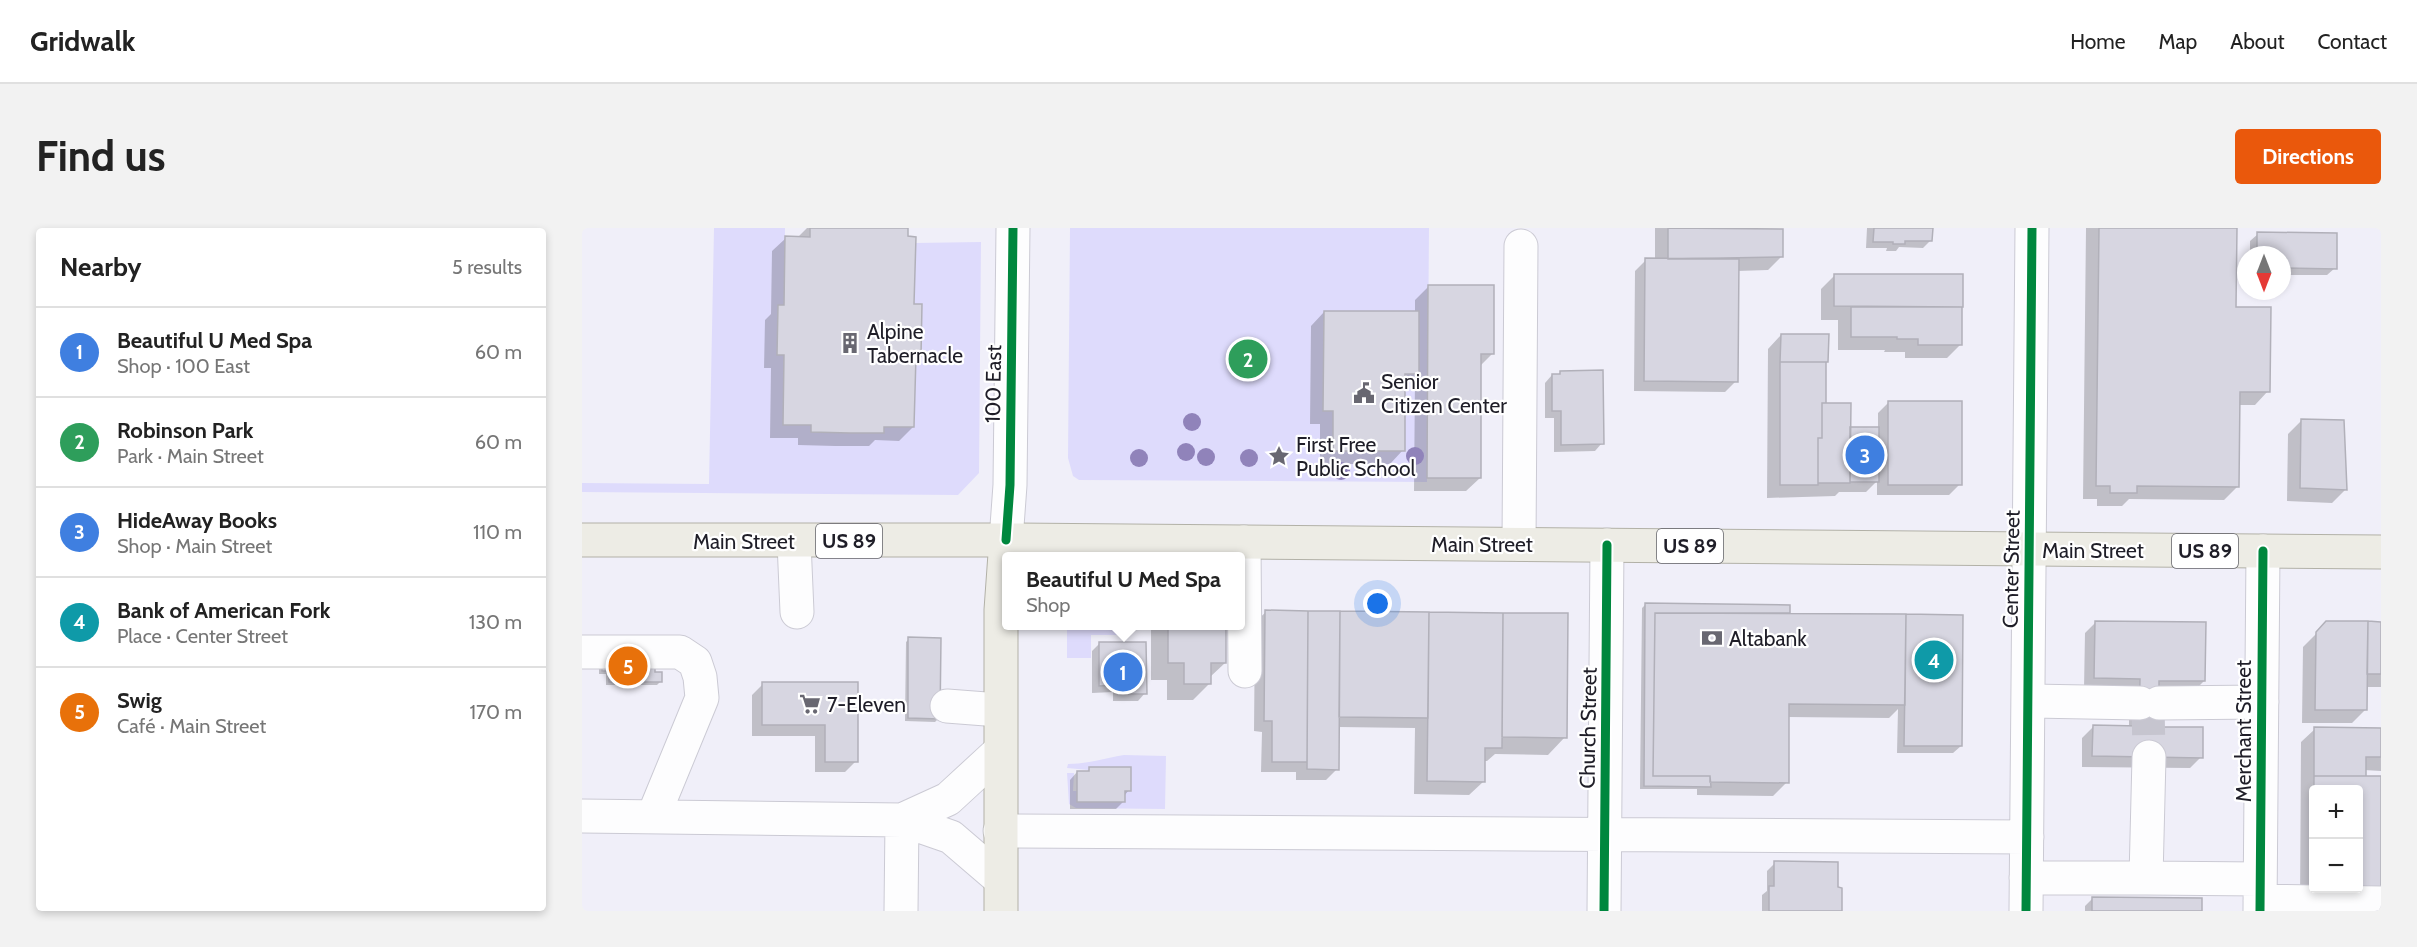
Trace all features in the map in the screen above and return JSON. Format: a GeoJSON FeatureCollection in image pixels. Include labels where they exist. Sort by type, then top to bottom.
{"type":"FeatureCollection","features":[{"type":"Feature","properties":{"kind":"main road","name":"Main Street"},"geometry":{"type":"LineString","coordinates":[[582,540],[794,542],[1006,540],[2381,552]]}},
{"type":"Feature","properties":{"kind":"main road","name":"100 East"},"geometry":{"type":"LineString","coordinates":[[1005,552],[1006,540]]}},
{"type":"Feature","properties":{"kind":"main road","name":"100 East"},"geometry":{"type":"LineString","coordinates":[[1000,895],[999,710],[1002,596]]}},
{"type":"Feature","properties":{"kind":"street","name":"100 East"},"geometry":{"type":"LineString","coordinates":[[1006,540],[1010,485],[1013,228]]}},
{"type":"Feature","properties":{"kind":"street","name":"Center Street"},"geometry":{"type":"LineString","coordinates":[[2026,911],[2032,228]]}},
{"type":"Feature","properties":{"kind":"street"},"geometry":{"type":"LineString","coordinates":[[1519,544],[1521,246]]}},
{"type":"Feature","properties":{"kind":"street"},"geometry":{"type":"LineString","coordinates":[[794,542],[797,612]]}},
{"type":"Feature","properties":{"kind":"street"},"geometry":{"type":"LineString","coordinates":[[1244,542],[1244,552]]}},
{"type":"Feature","properties":{"kind":"street","name":"Church Street"},"geometry":{"type":"LineString","coordinates":[[1604,911],[1607,545]]}},
{"type":"Feature","properties":{"kind":"street","name":"Merchant Street"},"geometry":{"type":"LineString","coordinates":[[2260,897],[2263,552]]}},
{"type":"Feature","properties":{"kind":"street"},"geometry":{"type":"LineString","coordinates":[[1245,630],[1245,671]]}},
{"type":"Feature","properties":{"kind":"street"},"geometry":{"type":"LineString","coordinates":[[582,652],[680,652],[695,662],[700,677],[702,698],[652,817]]}},
{"type":"Feature","properties":{"kind":"street"},"geometry":{"type":"LineString","coordinates":[[2028,701],[2262,702]]}},
{"type":"Feature","properties":{"kind":"street"},"geometry":{"type":"LineString","coordinates":[[947,706],[999,710]]}},
{"type":"Feature","properties":{"kind":"street"},"geometry":{"type":"LineString","coordinates":[[902,820],[948,799],[999,752]]}},
{"type":"Feature","properties":{"kind":"street"},"geometry":{"type":"LineString","coordinates":[[2146,878],[2149,757]]}},
{"type":"Feature","properties":{"kind":"street"},"geometry":{"type":"LineString","coordinates":[[582,816],[902,820],[951,837],[1000,895]]}},
{"type":"Feature","properties":{"kind":"street"},"geometry":{"type":"LineString","coordinates":[[901,911],[902,820]]}},
{"type":"Feature","properties":{"kind":"street"},"geometry":{"type":"LineString","coordinates":[[1000,831],[2027,837]]}},
{"type":"Feature","properties":{"kind":"street"},"geometry":{"type":"LineString","coordinates":[[2026,878],[2146,878],[2260,897],[2381,903]]}},
{"type":"Feature","properties":{"kind":"shaded area"},"geometry":{"type":"Polygon","coordinates":[[[714,228],[785,228],[784,305],[777,355],[784,355],[783,424],[811,425],[812,432],[884,433],[884,427],[914,427],[916,356],[921,356],[922,305],[914,304],[915,243],[981,242],[979,473],[958,495],[582,492],[582,483],[709,484],[714,228]]]}},
{"type":"Feature","properties":{"kind":"shaded area"},"geometry":{"type":"Polygon","coordinates":[[[1070,228],[1429,228],[1427,482],[1079,480],[1073,476],[1068,458],[1070,228]]]}},
{"type":"Feature","properties":{"kind":"shaded area"},"geometry":{"type":"Polygon","coordinates":[[[1067,630],[1127,630],[1127,635],[1091,635],[1091,658],[1067,658],[1067,630]]]}},
{"type":"Feature","properties":{"kind":"shaded area"},"geometry":{"type":"Polygon","coordinates":[[[1124,755],[1166,756],[1165,809],[1076,808],[1069,804],[1067,773],[1074,773],[1073,791],[1077,791],[1077,802],[1125,802],[1125,791],[1131,791],[1089,770],[1067,768],[1068,764],[1124,755]]]}},
{"type":"Feature","properties":{"kind":"building","name":"Alpine Tabernacle"},"geometry":{"type":"Polygon","coordinates":[[[810,228],[908,228],[908,236],[916,237],[914,304],[922,304],[921,356],[916,356],[914,427],[884,427],[884,433],[850,433],[811,432],[811,425],[783,425],[784,355],[777,355],[778,305],[784,305],[785,236],[810,237],[810,228]]]}},
{"type":"Feature","properties":{"kind":"building"},"geometry":{"type":"Polygon","coordinates":[[[1668,228],[1783,229],[1783,257],[1668,259],[1668,228]]]}},
{"type":"Feature","properties":{"kind":"building"},"geometry":{"type":"Polygon","coordinates":[[[1874,228],[1933,228],[1932,241],[1905,241],[1905,244],[1873,242],[1874,228]]]}},
{"type":"Feature","properties":{"kind":"building"},"geometry":{"type":"Polygon","coordinates":[[[2099,228],[2237,228],[2236,307],[2271,307],[2270,392],[2240,392],[2239,487],[2137,486],[2137,493],[2110,493],[2110,486],[2096,486],[2099,228]]]}},
{"type":"Feature","properties":{"kind":"building"},"geometry":{"type":"Polygon","coordinates":[[[2257,232],[2337,233],[2337,269],[2291,268],[2291,246],[2257,246],[2257,232]]]}},
{"type":"Feature","properties":{"kind":"building"},"geometry":{"type":"Polygon","coordinates":[[[1645,258],[1739,259],[1738,382],[1644,381],[1645,258]]]}},
{"type":"Feature","properties":{"kind":"building"},"geometry":{"type":"Polygon","coordinates":[[[1834,274],[1963,274],[1963,307],[1834,306],[1834,274]]]}},
{"type":"Feature","properties":{"kind":"building"},"geometry":{"type":"Polygon","coordinates":[[[1428,285],[1494,285],[1494,354],[1481,354],[1481,478],[1427,478],[1428,285]]]}},
{"type":"Feature","properties":{"kind":"building"},"geometry":{"type":"Polygon","coordinates":[[[1851,307],[1962,307],[1962,345],[1918,345],[1918,339],[1897,339],[1897,337],[1851,337],[1851,307]]]}},
{"type":"Feature","properties":{"kind":"building","name":"Senior Citizen Center"},"geometry":{"type":"Polygon","coordinates":[[[1324,311],[1419,311],[1419,374],[1405,374],[1405,451],[1333,451],[1333,411],[1323,411],[1324,311]]]}},
{"type":"Feature","properties":{"kind":"building"},"geometry":{"type":"Polygon","coordinates":[[[1781,334],[1829,334],[1828,362],[1780,362],[1781,334]]]}},
{"type":"Feature","properties":{"kind":"building"},"geometry":{"type":"Polygon","coordinates":[[[1780,362],[1826,362],[1826,403],[1822,403],[1822,438],[1818,438],[1818,485],[1780,485],[1780,362]]]}},
{"type":"Feature","properties":{"kind":"building"},"geometry":{"type":"Polygon","coordinates":[[[1603,370],[1604,444],[1561,445],[1561,411],[1552,411],[1552,374],[1560,374],[1560,371],[1603,370]]]}},
{"type":"Feature","properties":{"kind":"building"},"geometry":{"type":"Polygon","coordinates":[[[1888,401],[1962,401],[1962,485],[1888,485],[1888,401]]]}},
{"type":"Feature","properties":{"kind":"building"},"geometry":{"type":"Polygon","coordinates":[[[1822,403],[1851,403],[1850,483],[1818,483],[1818,438],[1822,438],[1822,403]]]}},
{"type":"Feature","properties":{"kind":"building"},"geometry":{"type":"Polygon","coordinates":[[[2301,419],[2344,420],[2347,490],[2300,488],[2301,419]]]}},
{"type":"Feature","properties":{"kind":"building"},"geometry":{"type":"Polygon","coordinates":[[[1850,427],[1879,427],[1879,482],[1850,482],[1850,427]]]}},
{"type":"Feature","properties":{"kind":"building"},"geometry":{"type":"Polygon","coordinates":[[[1645,603],[1790,605],[1790,613],[1655,613],[1653,776],[1710,776],[1711,787],[1644,786],[1645,603]]]}},
{"type":"Feature","properties":{"kind":"building"},"geometry":{"type":"Polygon","coordinates":[[[1265,610],[1308,611],[1307,762],[1272,762],[1272,721],[1264,721],[1265,610]]]}},
{"type":"Feature","properties":{"kind":"building"},"geometry":{"type":"Polygon","coordinates":[[[1308,611],[1340,611],[1339,770],[1307,769],[1308,611]]]}},
{"type":"Feature","properties":{"kind":"building"},"geometry":{"type":"Polygon","coordinates":[[[1340,611],[1429,612],[1428,718],[1339,717],[1340,611]]]}},
{"type":"Feature","properties":{"kind":"building"},"geometry":{"type":"Polygon","coordinates":[[[1429,612],[1503,613],[1502,748],[1485,748],[1485,782],[1427,781],[1429,612]]]}},
{"type":"Feature","properties":{"kind":"building"},"geometry":{"type":"Polygon","coordinates":[[[1503,613],[1568,613],[1567,738],[1502,737],[1503,613]]]}},
{"type":"Feature","properties":{"kind":"building"},"geometry":{"type":"Polygon","coordinates":[[[1655,613],[1906,614],[1905,705],[1789,704],[1789,783],[1710,782],[1710,776],[1653,776],[1655,613]]]}},
{"type":"Feature","properties":{"kind":"building"},"geometry":{"type":"Polygon","coordinates":[[[1906,614],[1963,615],[1962,746],[1904,746],[1906,614]]]}},
{"type":"Feature","properties":{"kind":"building"},"geometry":{"type":"Polygon","coordinates":[[[2095,621],[2206,622],[2205,681],[2159,681],[2159,727],[2203,727],[2203,758],[2092,756],[2093,725],[2139,726],[2140,679],[2094,678],[2095,621]]]}},
{"type":"Feature","properties":{"kind":"building"},"geometry":{"type":"Polygon","coordinates":[[[2326,621],[2368,621],[2367,710],[2315,710],[2316,632],[2326,621]]]}},
{"type":"Feature","properties":{"kind":"building"},"geometry":{"type":"Polygon","coordinates":[[[2368,621],[2381,622],[2381,674],[2367,674],[2368,621]]]}},
{"type":"Feature","properties":{"kind":"building"},"geometry":{"type":"Polygon","coordinates":[[[1168,630],[1226,630],[1226,663],[1211,663],[1211,684],[1184,684],[1184,663],[1168,663],[1168,630]]]}},
{"type":"Feature","properties":{"kind":"building","name":"7-Eleven"},"geometry":{"type":"Polygon","coordinates":[[[908,637],[941,638],[940,719],[908,718],[908,637]]]}},
{"type":"Feature","properties":{"kind":"building"},"geometry":{"type":"Polygon","coordinates":[[[1099,642],[1146,642],[1147,694],[1120,694],[1120,685],[1099,686],[1099,642]]]}},
{"type":"Feature","properties":{"kind":"building"},"geometry":{"type":"Polygon","coordinates":[[[602,660],[655,660],[655,672],[662,672],[662,682],[609,682],[609,671],[602,671],[602,660]]]}},
{"type":"Feature","properties":{"kind":"building","name":"7-Eleven"},"geometry":{"type":"Polygon","coordinates":[[[762,682],[858,682],[858,762],[825,762],[825,725],[762,725],[762,682]]]}},
{"type":"Feature","properties":{"kind":"building"},"geometry":{"type":"Polygon","coordinates":[[[2314,727],[2381,728],[2381,757],[2366,757],[2366,776],[2314,776],[2314,727]]]}},
{"type":"Feature","properties":{"kind":"building"},"geometry":{"type":"Polygon","coordinates":[[[1089,767],[1131,767],[1131,791],[1125,791],[1125,802],[1077,802],[1077,771],[1089,771],[1089,767]]]}},
{"type":"Feature","properties":{"kind":"building"},"geometry":{"type":"Polygon","coordinates":[[[2314,776],[2381,776],[2381,891],[2363,891],[2363,785],[2314,785],[2314,776]]]}},
{"type":"Feature","properties":{"kind":"building"},"geometry":{"type":"Polygon","coordinates":[[[1774,861],[1838,862],[1838,887],[1842,888],[1842,911],[1769,911],[1769,886],[1774,886],[1774,861]]]}},
{"type":"Feature","properties":{"kind":"building"},"geometry":{"type":"Polygon","coordinates":[[[2092,897],[2202,898],[2202,911],[2092,911],[2092,897]]]}},
{"type":"Feature","properties":{"kind":"tunnel"},"geometry":{"type":"LineString","coordinates":[[2148,702],[2149,757]]}},
{"type":"Feature","properties":{"kind":"cycle path"},"geometry":{"type":"LineString","coordinates":[[1006,540],[1010,485],[1013,228]]}},
{"type":"Feature","properties":{"kind":"cycle path"},"geometry":{"type":"LineString","coordinates":[[2026,911],[2032,228]]}},
{"type":"Feature","properties":{"kind":"cycle path"},"geometry":{"type":"LineString","coordinates":[[1604,911],[1607,545]]}},
{"type":"Feature","properties":{"kind":"cycle path"},"geometry":{"type":"LineString","coordinates":[[2260,911],[2263,551]]}},
{"type":"Feature","properties":{"kind":"place","name":"Alpine Tabernacle"},"geometry":{"type":"Point","coordinates":[850,343]}},
{"type":"Feature","properties":{"kind":"place","name":"Robinson Park"},"geometry":{"type":"Point","coordinates":[1248,359]}},
{"type":"Feature","properties":{"kind":"place","name":"Senior Citizen Center"},"geometry":{"type":"Point","coordinates":[1364,393]}},
{"type":"Feature","properties":{"kind":"place","name":"HideAway Books"},"geometry":{"type":"Point","coordinates":[1865,455]}},
{"type":"Feature","properties":{"kind":"place","name":"First Free Public School"},"geometry":{"type":"Point","coordinates":[1279,456]}},
{"type":"Feature","properties":{"kind":"place","name":"Altabank"},"geometry":{"type":"Point","coordinates":[1712,638]}},
{"type":"Feature","properties":{"kind":"place","name":"Bank of American Fork"},"geometry":{"type":"Point","coordinates":[1934,660]}},
{"type":"Feature","properties":{"kind":"place","name":"Swig"},"geometry":{"type":"Point","coordinates":[628,666]}},
{"type":"Feature","properties":{"kind":"place","name":"Beautiful U Med Spa"},"geometry":{"type":"Point","coordinates":[1123,672]}},
{"type":"Feature","properties":{"kind":"place","name":"7-Eleven"},"geometry":{"type":"Point","coordinates":[810,704]}}]}
